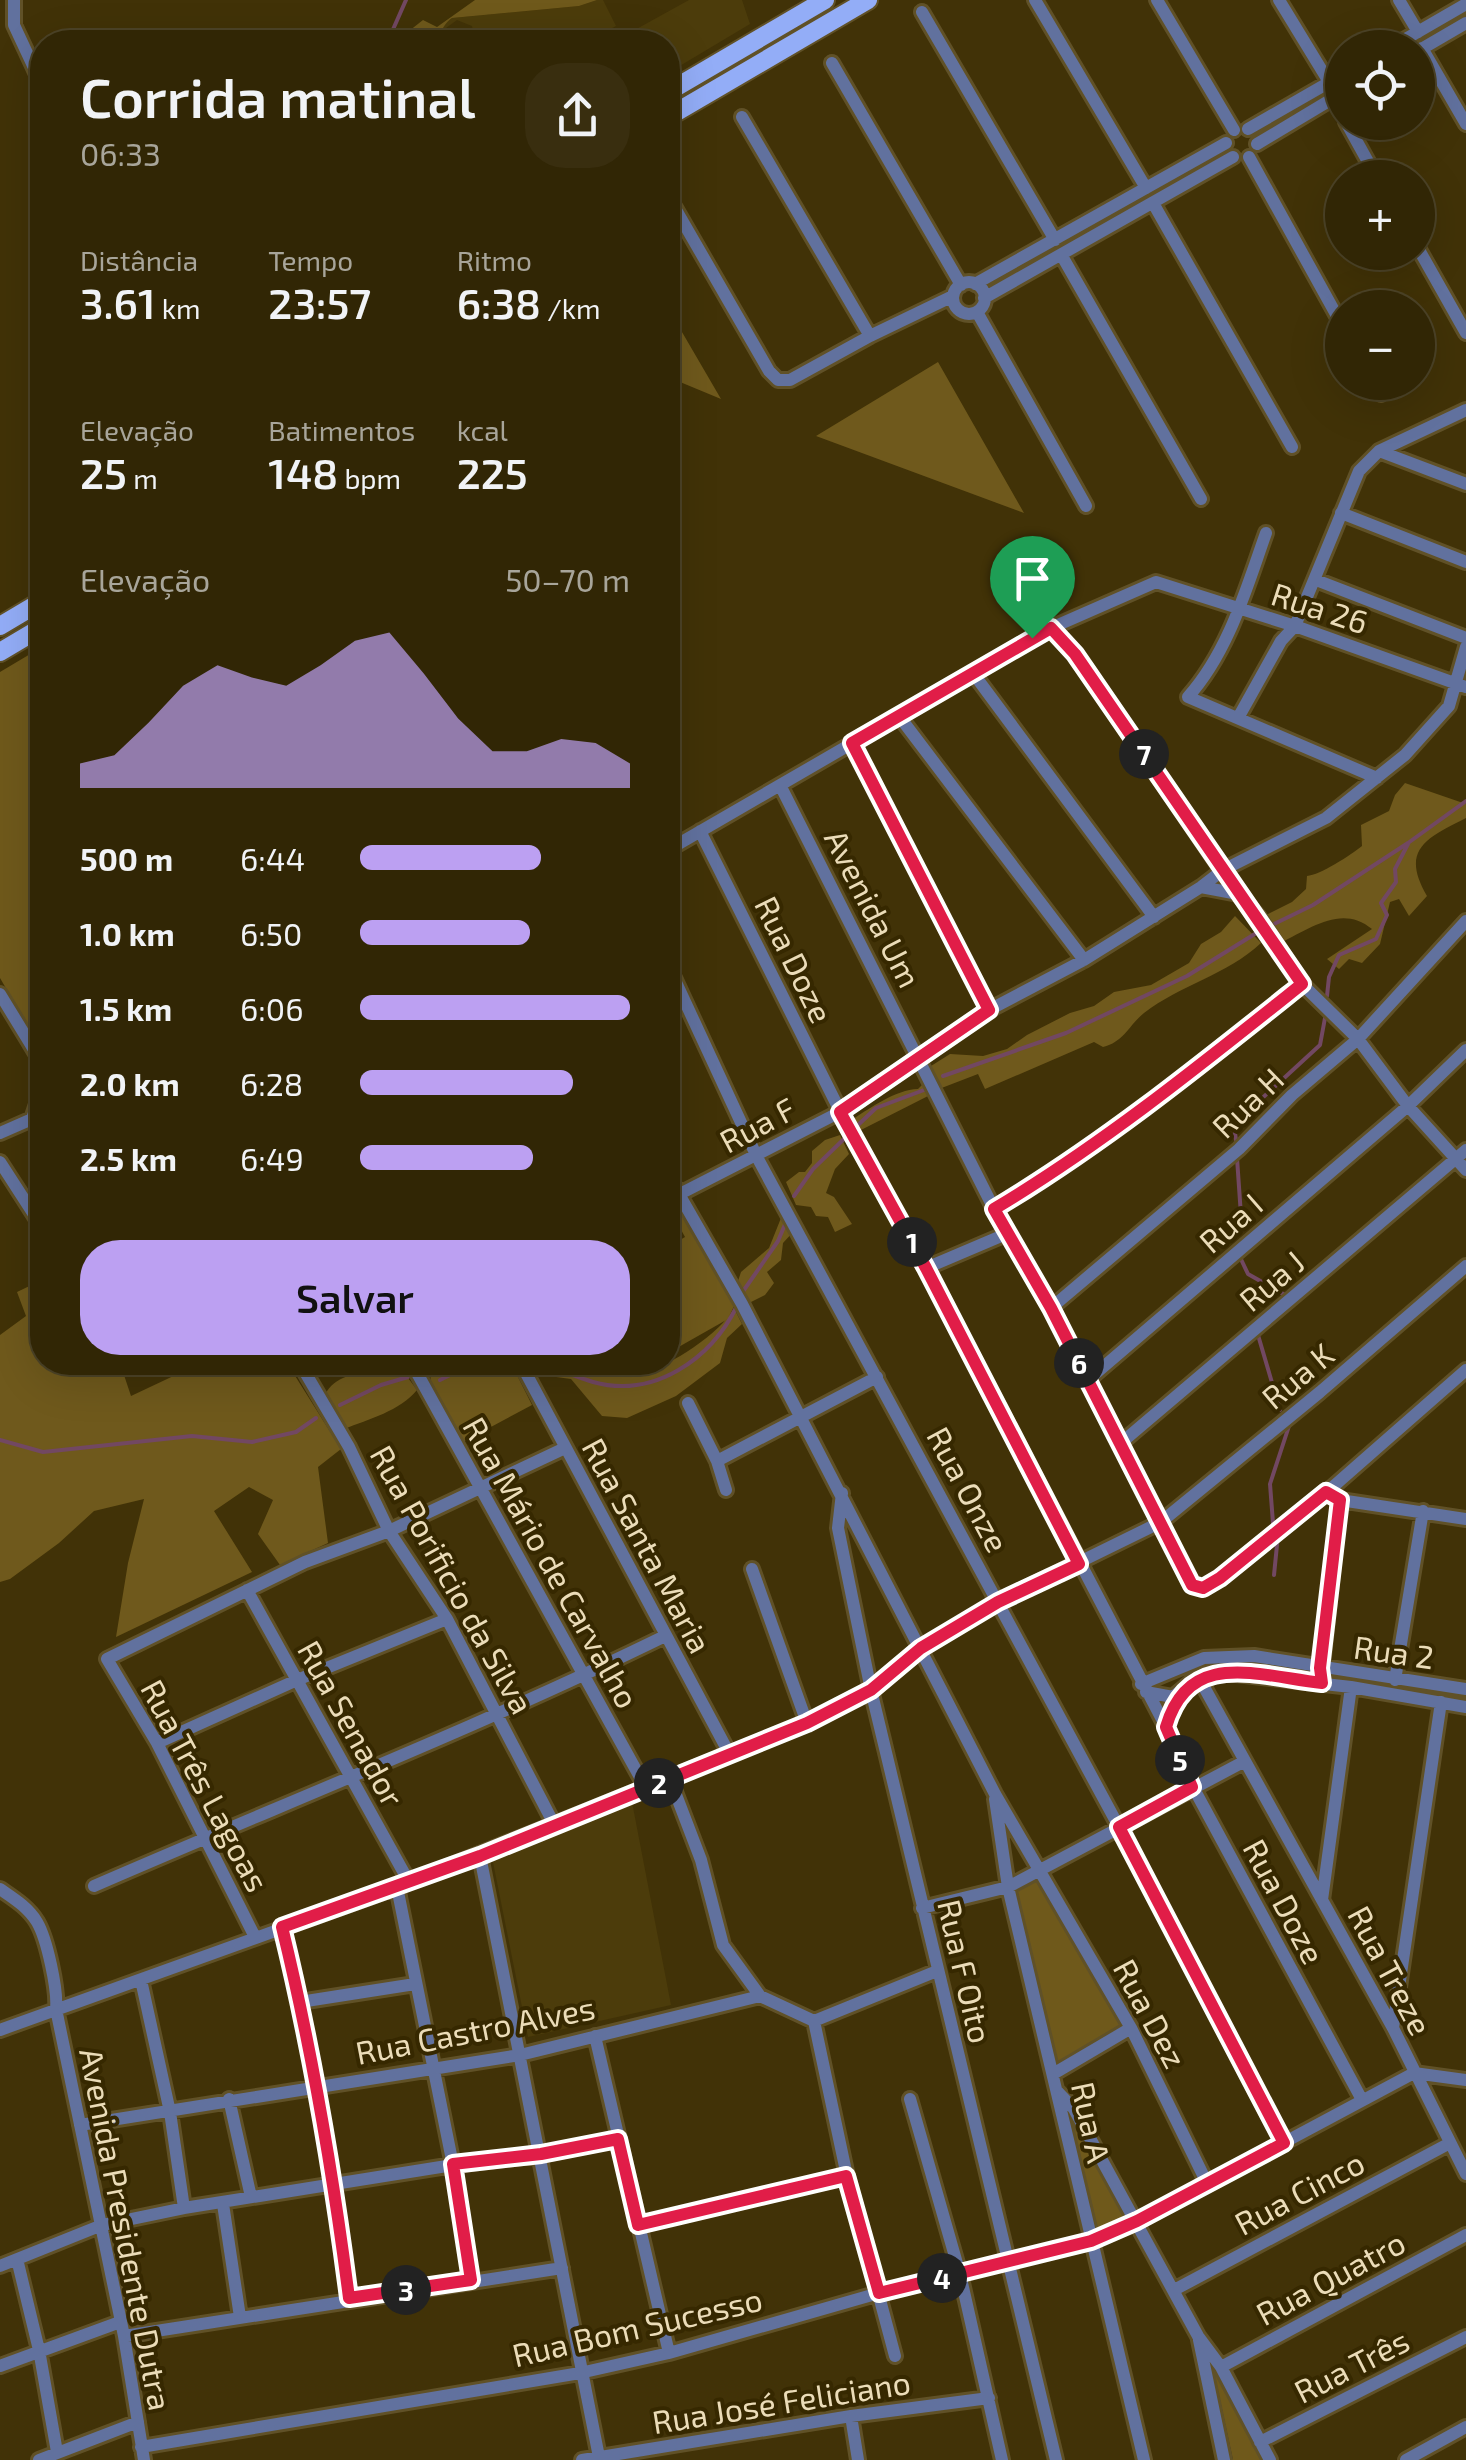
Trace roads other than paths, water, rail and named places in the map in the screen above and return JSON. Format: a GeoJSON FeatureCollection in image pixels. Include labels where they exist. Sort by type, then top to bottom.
{"type":"FeatureCollection","features":[{"type":"Feature","properties":{"kind":"main road"},"geometry":{"type":"LineString","coordinates":[[680,85],[825,0]]}},
{"type":"Feature","properties":{"kind":"main road"},"geometry":{"type":"LineString","coordinates":[[680,109],[868,0]]}},
{"type":"Feature","properties":{"kind":"main road"},"geometry":{"type":"LineString","coordinates":[[0,626],[30,608]]}},
{"type":"Feature","properties":{"kind":"main road"},"geometry":{"type":"LineString","coordinates":[[0,652],[30,634]]}},
{"type":"Feature","properties":{"kind":"street"},"geometry":{"type":"LineString","coordinates":[[14,0],[14,26],[30,60]]}},
{"type":"Feature","properties":{"kind":"street"},"geometry":{"type":"LineString","coordinates":[[1035,0],[1146,188]]}},
{"type":"Feature","properties":{"kind":"street"},"geometry":{"type":"LineString","coordinates":[[1157,0],[1234,130]]}},
{"type":"Feature","properties":{"kind":"street"},"geometry":{"type":"LineString","coordinates":[[1279,0],[1325,75]]}},
{"type":"Feature","properties":{"kind":"street"},"geometry":{"type":"LineString","coordinates":[[1399,0],[1417,30]]}},
{"type":"Feature","properties":{"kind":"street"},"geometry":{"type":"LineString","coordinates":[[1421,30],[1466,4]]}},
{"type":"Feature","properties":{"kind":"street"},"geometry":{"type":"LineString","coordinates":[[922,12],[1056,240]]}},
{"type":"Feature","properties":{"kind":"street"},"geometry":{"type":"LineString","coordinates":[[1435,41],[1466,23]]}},
{"type":"Feature","properties":{"kind":"street"},"geometry":{"type":"LineString","coordinates":[[832,63],[963,288],[959,310]]}},
{"type":"Feature","properties":{"kind":"street"},"geometry":{"type":"LineString","coordinates":[[1435,73],[1466,124]]}},
{"type":"Feature","properties":{"kind":"street"},"geometry":{"type":"LineString","coordinates":[[1234,130],[1248,130],[1325,84]]}},
{"type":"Feature","properties":{"kind":"street"},"geometry":{"type":"LineString","coordinates":[[1249,157],[1257,144],[1325,104]]}},
{"type":"Feature","properties":{"kind":"street"},"geometry":{"type":"LineString","coordinates":[[742,117],[870,336]]}},
{"type":"Feature","properties":{"kind":"street"},"geometry":{"type":"LineString","coordinates":[[680,217],[769,371],[778,380],[790,380],[1056,240],[1226,142],[1234,130]]}},
{"type":"Feature","properties":{"kind":"street"},"geometry":{"type":"LineString","coordinates":[[1248,130],[1257,144]]}},
{"type":"Feature","properties":{"kind":"street"},"geometry":{"type":"LineString","coordinates":[[1226,142],[1233,157]]}},
{"type":"Feature","properties":{"kind":"street"},"geometry":{"type":"LineString","coordinates":[[926,311],[976,312],[984,298],[1233,157],[1249,157]]}},
{"type":"Feature","properties":{"kind":"street"},"geometry":{"type":"LineString","coordinates":[[1249,157],[1325,293]]}},
{"type":"Feature","properties":{"kind":"street"},"geometry":{"type":"LineString","coordinates":[[1153,204],[1292,446]]}},
{"type":"Feature","properties":{"kind":"street"},"geometry":{"type":"LineString","coordinates":[[1062,256],[1202,498]]}},
{"type":"Feature","properties":{"kind":"street"},"geometry":{"type":"LineString","coordinates":[[1430,270],[1466,333]]}},
{"type":"Feature","properties":{"kind":"street"},"geometry":{"type":"LineString","coordinates":[[963,288],[983,291],[984,298]]}},
{"type":"Feature","properties":{"kind":"street"},"geometry":{"type":"LineString","coordinates":[[976,312],[1086,506]]}},
{"type":"Feature","properties":{"kind":"street"},"geometry":{"type":"LineString","coordinates":[[1238,718],[1281,641],[1295,626],[1358,471],[1379,451],[1466,410]]}},
{"type":"Feature","properties":{"kind":"street"},"geometry":{"type":"LineString","coordinates":[[1379,451],[1466,484]]}},
{"type":"Feature","properties":{"kind":"street"},"geometry":{"type":"LineString","coordinates":[[1341,513],[1466,562]]}},
{"type":"Feature","properties":{"kind":"street"},"geometry":{"type":"LineString","coordinates":[[1266,533],[1228,636],[1210,670],[1188,697],[1377,778]]}},
{"type":"Feature","properties":{"kind":"street"},"geometry":{"type":"LineString","coordinates":[[1316,580],[1466,638]]}},
{"type":"Feature","properties":{"kind":"street","name":"Rua 26"},"geometry":{"type":"LineString","coordinates":[[1051,628],[1156,582],[1295,626],[1461,686]]}},
{"type":"Feature","properties":{"kind":"street"},"geometry":{"type":"LineString","coordinates":[[680,843],[1051,628],[1075,654],[1306,988],[1358,1039],[1408,1106],[1461,1155],[1466,1170]]}},
{"type":"Feature","properties":{"kind":"street","name":"Rua F"},"geometry":{"type":"LineString","coordinates":[[680,1194],[840,1112],[989,1010],[1084,960],[1223,870],[1326,818],[1405,755],[1449,706],[1461,686],[1459,663],[1466,647]]}},
{"type":"Feature","properties":{"kind":"street"},"geometry":{"type":"LineString","coordinates":[[973,673],[1154,916]]}},
{"type":"Feature","properties":{"kind":"street"},"geometry":{"type":"LineString","coordinates":[[899,716],[1084,960]]}},
{"type":"Feature","properties":{"kind":"street"},"geometry":{"type":"LineString","coordinates":[[852,743],[989,1010]]}},
{"type":"Feature","properties":{"kind":"street","name":"Avenida Um"},"geometry":{"type":"LineString","coordinates":[[780,785],[1006,1234],[1051,1308],[1192,1585],[1203,1588],[1326,1492]]}},
{"type":"Feature","properties":{"kind":"street","name":"Rua Doze"},"geometry":{"type":"LineString","coordinates":[[700,831],[840,1112],[1166,1727],[1192,1787],[1362,2098]]}},
{"type":"Feature","properties":{"kind":"street"},"geometry":{"type":"LineString","coordinates":[[1202,887],[1238,894]]}},
{"type":"Feature","properties":{"kind":"street","name":"Rua H"},"geometry":{"type":"LineString","coordinates":[[1051,1308],[1213,1172],[1358,1039],[1466,921]]}},
{"type":"Feature","properties":{"kind":"street"},"geometry":{"type":"LineString","coordinates":[[994,1209],[1043,1180],[1306,988]]}},
{"type":"Feature","properties":{"kind":"street","name":"Rua Onze"},"geometry":{"type":"LineString","coordinates":[[680,991],[757,1157],[1119,1827],[1284,2143]]}},
{"type":"Feature","properties":{"kind":"street"},"geometry":{"type":"LineString","coordinates":[[0,994],[30,1043]]}},
{"type":"Feature","properties":{"kind":"street","name":"Rua I"},"geometry":{"type":"LineString","coordinates":[[1088,1380],[1408,1106],[1466,1050]]}},
{"type":"Feature","properties":{"kind":"street"},"geometry":{"type":"LineString","coordinates":[[0,1133],[30,1119]]}},
{"type":"Feature","properties":{"kind":"street","name":"Rua J"},"geometry":{"type":"LineString","coordinates":[[1121,1443],[1461,1155]]}},
{"type":"Feature","properties":{"kind":"street"},"geometry":{"type":"LineString","coordinates":[[0,1162],[30,1208]]}},
{"type":"Feature","properties":{"kind":"street"},"geometry":{"type":"LineString","coordinates":[[680,1210],[742,1304],[995,1794]]}},
{"type":"Feature","properties":{"kind":"street"},"geometry":{"type":"LineString","coordinates":[[926,1268],[1006,1234]]}},
{"type":"Feature","properties":{"kind":"street","name":"Rua K"},"geometry":{"type":"LineString","coordinates":[[1160,1522],[1466,1266]]}},
{"type":"Feature","properties":{"kind":"street"},"geometry":{"type":"LineString","coordinates":[[1466,1370],[1326,1492],[1340,1500],[1466,1520]]}},
{"type":"Feature","properties":{"kind":"street","name":"Rua Porificio da Silva"},"geometry":{"type":"LineString","coordinates":[[307,1375],[349,1447],[389,1531],[447,1620],[554,1824]]}},
{"type":"Feature","properties":{"kind":"street","name":"Rua Mário de Carvalho"},"geometry":{"type":"LineString","coordinates":[[418,1375],[646,1788]]}},
{"type":"Feature","properties":{"kind":"street","name":"Rua Santa Maria"},"geometry":{"type":"LineString","coordinates":[[527,1375],[729,1754]]}},
{"type":"Feature","properties":{"kind":"street"},"geometry":{"type":"LineString","coordinates":[[717,1461],[877,1377]]}},
{"type":"Feature","properties":{"kind":"street"},"geometry":{"type":"LineString","coordinates":[[688,1403],[717,1461],[726,1490]]}},
{"type":"Feature","properties":{"kind":"street"},"geometry":{"type":"LineString","coordinates":[[247,1590],[305,1562],[389,1531],[564,1448]]}},
{"type":"Feature","properties":{"kind":"street","name":"Rua F Oito"},"geometry":{"type":"LineString","coordinates":[[842,1493],[838,1528],[871,1690],[1056,2460]]}},
{"type":"Feature","properties":{"kind":"street"},"geometry":{"type":"LineString","coordinates":[[1321,1675],[1340,1500]]}},
{"type":"Feature","properties":{"kind":"street"},"geometry":{"type":"LineString","coordinates":[[1394,1680],[1424,1511]]}},
{"type":"Feature","properties":{"kind":"street"},"geometry":{"type":"LineString","coordinates":[[0,2030],[404,1885],[807,1723],[871,1690],[921,1648],[998,1602],[1160,1522]]}},
{"type":"Feature","properties":{"kind":"street"},"geometry":{"type":"LineString","coordinates":[[752,1569],[807,1723]]}},
{"type":"Feature","properties":{"kind":"street","name":"Rua Três Lagoas"},"geometry":{"type":"LineString","coordinates":[[247,1590],[107,1659],[157,1743],[255,1938]]}},
{"type":"Feature","properties":{"kind":"street","name":"Rua Senador"},"geometry":{"type":"LineString","coordinates":[[247,1590],[404,1885],[416,1984],[453,2164],[471,2280]]}},
{"type":"Feature","properties":{"kind":"street"},"geometry":{"type":"LineString","coordinates":[[157,1743],[297,1680],[447,1620]]}},
{"type":"Feature","properties":{"kind":"street"},"geometry":{"type":"LineString","coordinates":[[94,1886],[498,1716],[666,1636]]}},
{"type":"Feature","properties":{"kind":"street","name":"Rua 2"},"geometry":{"type":"LineString","coordinates":[[1144,1688],[1204,1658],[1254,1656],[1351,1686],[1466,1706]]}},
{"type":"Feature","properties":{"kind":"street","name":"Rua 2"},"geometry":{"type":"LineString","coordinates":[[1199,1678],[1212,1674],[1321,1675],[1466,1689]]}},
{"type":"Feature","properties":{"kind":"street"},"geometry":{"type":"LineString","coordinates":[[1144,1688],[1166,1697],[1199,1678]]}},
{"type":"Feature","properties":{"kind":"street","name":"Rua Treze"},"geometry":{"type":"LineString","coordinates":[[1199,1678],[1393,2028],[1466,2174]]}},
{"type":"Feature","properties":{"kind":"street","name":"Rua Treze"},"geometry":{"type":"LineString","coordinates":[[1322,1900],[1351,1686]]}},
{"type":"Feature","properties":{"kind":"street"},"geometry":{"type":"LineString","coordinates":[[1166,1727],[1182,1690]]}},
{"type":"Feature","properties":{"kind":"street"},"geometry":{"type":"LineString","coordinates":[[1393,2028],[1441,1702]]}},
{"type":"Feature","properties":{"kind":"street"},"geometry":{"type":"LineString","coordinates":[[922,1908],[1008,1887],[1246,1761]]}},
{"type":"Feature","properties":{"kind":"street"},"geometry":{"type":"LineString","coordinates":[[670,1779],[701,1860],[723,1945],[760,1996],[814,2020],[937,1971]]}},
{"type":"Feature","properties":{"kind":"street","name":"Rua Dez"},"geometry":{"type":"LineString","coordinates":[[995,1794],[1130,2028],[1207,2183]]}},
{"type":"Feature","properties":{"kind":"street","name":"Rua A"},"geometry":{"type":"LineString","coordinates":[[995,1794],[1008,1887],[1144,2460]]}},
{"type":"Feature","properties":{"kind":"street"},"geometry":{"type":"LineString","coordinates":[[480,1856],[598,2457]]}},
{"type":"Feature","properties":{"kind":"street","name":"Avenida Presidente Dutra"},"geometry":{"type":"LineString","coordinates":[[0,1889],[18,1901],[38,1923],[58,1995],[56,2009],[102,2225],[142,2454]]}},
{"type":"Feature","properties":{"kind":"street","name":"Rua Três Lagoas"},"geometry":{"type":"LineString","coordinates":[[282,1927],[334,2184],[349,2298]]}},
{"type":"Feature","properties":{"kind":"street"},"geometry":{"type":"LineString","coordinates":[[140,1980],[170,2112],[184,2208]]}},
{"type":"Feature","properties":{"kind":"street"},"geometry":{"type":"LineString","coordinates":[[300,2002],[416,1984]]}},
{"type":"Feature","properties":{"kind":"street","name":"Rua Castro Alves"},"geometry":{"type":"LineString","coordinates":[[80,2125],[520,2055],[760,1996]]}},
{"type":"Feature","properties":{"kind":"street"},"geometry":{"type":"LineString","coordinates":[[814,2020],[846,2176],[895,2356]]}},
{"type":"Feature","properties":{"kind":"street"},"geometry":{"type":"LineString","coordinates":[[1053,2074],[1130,2028]]}},
{"type":"Feature","properties":{"kind":"street"},"geometry":{"type":"LineString","coordinates":[[594,2036],[669,2353]]}},
{"type":"Feature","properties":{"kind":"street"},"geometry":{"type":"LineString","coordinates":[[1414,2072],[1466,2080]]}},
{"type":"Feature","properties":{"kind":"street","name":"Rua Bom Sucesso"},"geometry":{"type":"LineString","coordinates":[[142,2454],[580,2373],[1091,2241],[1137,2221],[1414,2072]]}},
{"type":"Feature","properties":{"kind":"street"},"geometry":{"type":"LineString","coordinates":[[1058,2092],[1074,2109],[1270,2460]]}},
{"type":"Feature","properties":{"kind":"street"},"geometry":{"type":"LineString","coordinates":[[910,2098],[960,2274],[1002,2460]]}},
{"type":"Feature","properties":{"kind":"street"},"geometry":{"type":"LineString","coordinates":[[229,2099],[251,2197]]}},
{"type":"Feature","properties":{"kind":"street"},"geometry":{"type":"LineString","coordinates":[[0,2266],[102,2225],[184,2208],[618,2139]]}},
{"type":"Feature","properties":{"kind":"street","name":"Rua Cinco"},"geometry":{"type":"LineString","coordinates":[[1174,2290],[1450,2143]]}},
{"type":"Feature","properties":{"kind":"street"},"geometry":{"type":"LineString","coordinates":[[638,2225],[846,2176]]}},
{"type":"Feature","properties":{"kind":"street"},"geometry":{"type":"LineString","coordinates":[[223,2204],[240,2317]]}},
{"type":"Feature","properties":{"kind":"street","name":"Rua Quatro"},"geometry":{"type":"LineString","coordinates":[[1220,2366],[1466,2235]]}},
{"type":"Feature","properties":{"kind":"street"},"geometry":{"type":"LineString","coordinates":[[17,2259],[39,2350],[57,2452]]}},
{"type":"Feature","properties":{"kind":"street"},"geometry":{"type":"LineString","coordinates":[[0,2366],[39,2350],[122,2329],[240,2317],[562,2268]]}},
{"type":"Feature","properties":{"kind":"street"},"geometry":{"type":"LineString","coordinates":[[1198,2336],[1224,2460]]}},
{"type":"Feature","properties":{"kind":"street","name":"Rua Três"},"geometry":{"type":"LineString","coordinates":[[1260,2442],[1466,2337]]}},
{"type":"Feature","properties":{"kind":"street","name":"Rua José Feliciano"},"geometry":{"type":"LineString","coordinates":[[582,2460],[668,2454],[851,2416],[988,2398]]}},
{"type":"Feature","properties":{"kind":"street"},"geometry":{"type":"LineString","coordinates":[[851,2416],[858,2460]]}},
{"type":"Feature","properties":{"kind":"street"},"geometry":{"type":"LineString","coordinates":[[39,2460],[138,2422]]}},
{"type":"Feature","properties":{"kind":"street"},"geometry":{"type":"LineString","coordinates":[[1406,2460],[1466,2428]]}},
{"type":"Feature","properties":{"kind":"waterway"},"geometry":{"type":"LineString","coordinates":[[393,30],[406,0]]}},
{"type":"Feature","properties":{"kind":"waterway"},"geometry":{"type":"LineString","coordinates":[[1274,924],[1313,905],[1466,801]]}},
{"type":"Feature","properties":{"kind":"waterway"},"geometry":{"type":"LineString","coordinates":[[1327,996],[1329,977],[1339,955],[1376,939],[1387,915],[1381,903],[1396,882],[1395,869],[1408,844]]}},
{"type":"Feature","properties":{"kind":"waterway"},"geometry":{"type":"LineString","coordinates":[[943,1076],[1066,1033],[1187,976],[1258,932]]}},
{"type":"Feature","properties":{"kind":"waterway"},"geometry":{"type":"LineString","coordinates":[[1236,1140],[1235,1133],[1258,1102],[1320,1045],[1325,1018]]}},
{"type":"Feature","properties":{"kind":"waterway"},"geometry":{"type":"LineString","coordinates":[[857,1126],[876,1108],[924,1090]]}},
{"type":"Feature","properties":{"kind":"waterway"},"geometry":{"type":"LineString","coordinates":[[794,1196],[813,1169],[846,1137]]}},
{"type":"Feature","properties":{"kind":"waterway"},"geometry":{"type":"LineString","coordinates":[[1237,1158],[1242,1230]]}},
{"type":"Feature","properties":{"kind":"waterway"},"geometry":{"type":"LineString","coordinates":[[744,1290],[778,1241],[786,1222]]}},
{"type":"Feature","properties":{"kind":"waterway"},"geometry":{"type":"LineString","coordinates":[[1239,1255],[1248,1274],[1285,1295]]}},
{"type":"Feature","properties":{"kind":"waterway"},"geometry":{"type":"LineString","coordinates":[[680,1369],[712,1343],[737,1306]]}},
{"type":"Feature","properties":{"kind":"waterway"},"geometry":{"type":"LineString","coordinates":[[1258,1335],[1280,1410]]}},
{"type":"Feature","properties":{"kind":"waterway"},"geometry":{"type":"LineString","coordinates":[[440,1380],[450,1375]]}},
{"type":"Feature","properties":{"kind":"waterway"},"geometry":{"type":"LineString","coordinates":[[572,1375],[616,1386],[638,1385],[667,1375]]}},
{"type":"Feature","properties":{"kind":"waterway"},"geometry":{"type":"LineString","coordinates":[[340,1405],[408,1377]]}},
{"type":"Feature","properties":{"kind":"waterway"},"geometry":{"type":"LineString","coordinates":[[0,1440],[43,1452],[192,1436],[252,1442],[296,1432],[316,1418]]}},
{"type":"Feature","properties":{"kind":"waterway"},"geometry":{"type":"LineString","coordinates":[[1273,1523],[1270,1484],[1290,1423]]}},
{"type":"Feature","properties":{"kind":"waterway"},"geometry":{"type":"LineString","coordinates":[[1274,1575],[1278,1535]]}}]}
